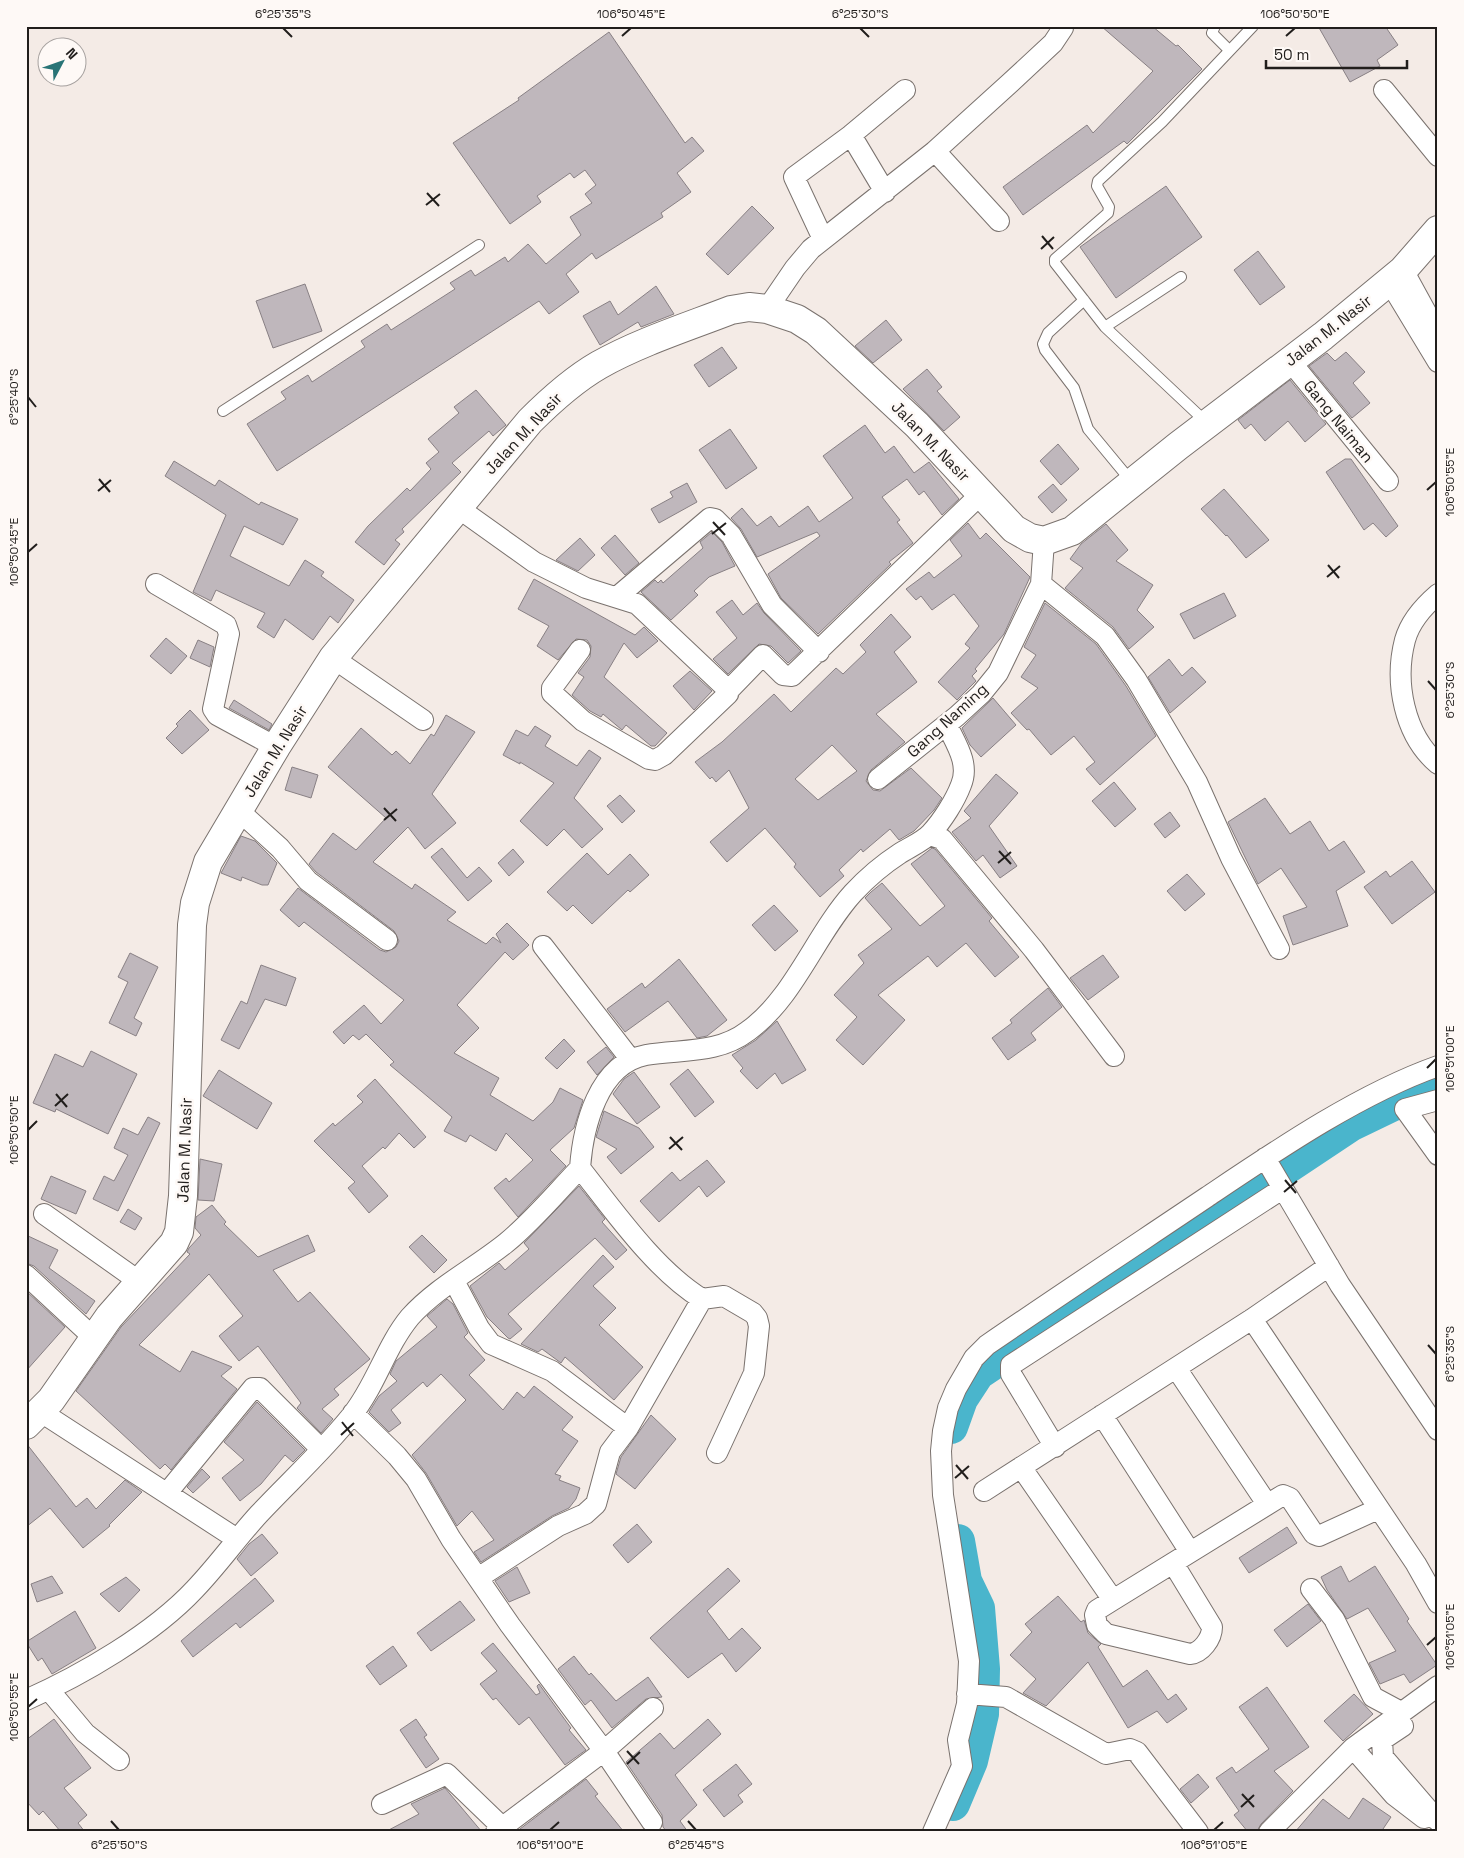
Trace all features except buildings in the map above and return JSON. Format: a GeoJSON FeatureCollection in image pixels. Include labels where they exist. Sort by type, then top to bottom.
{"type":"FeatureCollection","features":[{"type":"Feature","properties":{"kind":"street"},"geometry":{"type":"LineString","coordinates":[[767,309],[795,268],[823,240],[935,151],[1053,43],[1063,28]]}},
{"type":"Feature","properties":{"kind":"street"},"geometry":{"type":"LineString","coordinates":[[823,240],[794,177],[852,135],[905,90]]}},
{"type":"Feature","properties":{"kind":"street"},"geometry":{"type":"LineString","coordinates":[[1384,90],[1438,156]]}},
{"type":"Feature","properties":{"kind":"street"},"geometry":{"type":"LineString","coordinates":[[852,135],[885,192]]}},
{"type":"Feature","properties":{"kind":"street"},"geometry":{"type":"LineString","coordinates":[[935,151],[999,221]]}},
{"type":"Feature","properties":{"kind":"street","name":"Jalan M. Nasir"},"geometry":{"type":"LineString","coordinates":[[34,1418],[94,1338],[164,1256],[179,1232],[183,1196],[192,925],[195,903],[208,862],[276,747],[333,658],[457,507],[542,409],[562,391],[598,365],[627,351],[731,310],[749,307],[767,309],[797,319],[838,350],[917,425],[1014,529],[1030,538],[1044,541],[1072,531],[1207,423],[1324,336],[1396,276],[1438,230]]}},
{"type":"Feature","properties":{"kind":"street"},"geometry":{"type":"LineString","coordinates":[[1396,276],[1438,334]]}},
{"type":"Feature","properties":{"kind":"street"},"geometry":{"type":"LineString","coordinates":[[1396,276],[1438,362]]}},
{"type":"Feature","properties":{"kind":"street","name":"Gang Naiman"},"geometry":{"type":"LineString","coordinates":[[1290,361],[1388,482]]}},
{"type":"Feature","properties":{"kind":"street"},"geometry":{"type":"LineString","coordinates":[[580,650],[552,688],[552,693],[583,721],[649,759],[655,760],[664,755],[724,700],[728,691],[763,655],[783,675],[792,676],[981,494]]}},
{"type":"Feature","properties":{"kind":"street"},"geometry":{"type":"LineString","coordinates":[[457,507],[534,562],[586,588],[637,604],[728,691]]}},
{"type":"Feature","properties":{"kind":"street"},"geometry":{"type":"LineString","coordinates":[[617,597],[710,518],[715,519],[731,535],[772,605],[819,652]]}},
{"type":"Feature","properties":{"kind":"street","name":"Gang Naming"},"geometry":{"type":"LineString","coordinates":[[878,779],[947,725],[982,694],[998,673],[1041,584],[1044,541]]}},
{"type":"Feature","properties":{"kind":"street"},"geometry":{"type":"LineString","coordinates":[[156,584],[226,624],[230,634],[213,709],[217,715],[276,747]]}},
{"type":"Feature","properties":{"kind":"street"},"geometry":{"type":"LineString","coordinates":[[1041,584],[1105,636],[1136,679],[1197,782],[1235,866],[1279,949]]}},
{"type":"Feature","properties":{"kind":"street"},"geometry":{"type":"LineString","coordinates":[[1438,594],[1422,608],[1405,639],[1402,685],[1403,702],[1413,731],[1420,745],[1438,764]]}},
{"type":"Feature","properties":{"kind":"street"},"geometry":{"type":"LineString","coordinates":[[333,658],[423,720]]}},
{"type":"Feature","properties":{"kind":"street"},"geometry":{"type":"LineString","coordinates":[[26,1700],[49,1690],[123,1647],[176,1608],[196,1589],[237,1539],[353,1413],[406,1323],[422,1305],[507,1243],[580,1168],[582,1140],[596,1099],[613,1074],[631,1060],[644,1055],[702,1050],[722,1046],[748,1031],[780,999],[809,954],[853,894],[886,863],[930,835],[958,792],[964,774],[964,761],[947,725]]}},
{"type":"Feature","properties":{"kind":"street"},"geometry":{"type":"LineString","coordinates":[[238,810],[280,848],[308,881],[387,940]]}},
{"type":"Feature","properties":{"kind":"street"},"geometry":{"type":"LineString","coordinates":[[930,835],[942,839],[1034,950],[1114,1056]]}},
{"type":"Feature","properties":{"kind":"street"},"geometry":{"type":"LineString","coordinates":[[543,946],[631,1060]]}},
{"type":"Feature","properties":{"kind":"street"},"geometry":{"type":"LineString","coordinates":[[1055,1447],[1011,1374],[1011,1365],[1273,1173],[1373,1095],[1414,1075],[1438,1066]]}},
{"type":"Feature","properties":{"kind":"street"},"geometry":{"type":"LineString","coordinates":[[1438,1100],[1405,1109],[1438,1156]]}},
{"type":"Feature","properties":{"kind":"street"},"geometry":{"type":"LineString","coordinates":[[580,1168],[625,1226],[686,1288],[702,1299],[720,1296],[728,1298],[755,1314],[759,1326],[754,1373],[717,1453]]}},
{"type":"Feature","properties":{"kind":"street"},"geometry":{"type":"LineString","coordinates":[[1273,1173],[1329,1266],[1438,1430]]}},
{"type":"Feature","properties":{"kind":"street"},"geometry":{"type":"LineString","coordinates":[[933,1832],[962,1766],[958,1740],[967,1694],[969,1661],[943,1495],[941,1451],[948,1408],[966,1370],[987,1345],[1273,1173]]}},
{"type":"Feature","properties":{"kind":"street"},"geometry":{"type":"LineString","coordinates":[[44,1214],[140,1282]]}},
{"type":"Feature","properties":{"kind":"street"},"geometry":{"type":"LineString","coordinates":[[984,1491],[1252,1319],[1329,1266]]}},
{"type":"Feature","properties":{"kind":"street"},"geometry":{"type":"LineString","coordinates":[[26,1275],[94,1338]]}},
{"type":"Feature","properties":{"kind":"street"},"geometry":{"type":"LineString","coordinates":[[454,1281],[479,1328],[491,1344],[552,1371],[628,1428]]}},
{"type":"Feature","properties":{"kind":"street"},"geometry":{"type":"LineString","coordinates":[[478,1578],[558,1526],[589,1511],[597,1501],[610,1452],[628,1428],[702,1299]]}},
{"type":"Feature","properties":{"kind":"street"},"geometry":{"type":"LineString","coordinates":[[1252,1319],[1416,1564],[1438,1603]]}},
{"type":"Feature","properties":{"kind":"street"},"geometry":{"type":"LineString","coordinates":[[1176,1368],[1267,1504]]}},
{"type":"Feature","properties":{"kind":"street"},"geometry":{"type":"LineString","coordinates":[[167,1493],[253,1388],[260,1388],[321,1449]]}},
{"type":"Feature","properties":{"kind":"street"},"geometry":{"type":"LineString","coordinates":[[353,1413],[397,1456],[416,1479],[451,1538],[478,1578],[526,1647],[604,1751],[652,1822]]}},
{"type":"Feature","properties":{"kind":"street"},"geometry":{"type":"LineString","coordinates":[[1102,1415],[1190,1552]]}},
{"type":"Feature","properties":{"kind":"street"},"geometry":{"type":"LineString","coordinates":[[34,1418],[167,1493],[237,1539]]}},
{"type":"Feature","properties":{"kind":"street"},"geometry":{"type":"LineString","coordinates":[[1021,1467],[1113,1600]]}},
{"type":"Feature","properties":{"kind":"street"},"geometry":{"type":"LineString","coordinates":[[1173,1563],[1212,1628],[1211,1636],[1199,1651],[1190,1654],[1109,1636],[1098,1625],[1095,1615],[1097,1610],[1267,1504],[1283,1495],[1287,1496],[1314,1534],[1319,1536],[1378,1509]]}},
{"type":"Feature","properties":{"kind":"street"},"geometry":{"type":"LineString","coordinates":[[1311,1589],[1334,1619],[1373,1697],[1401,1712]]}},
{"type":"Feature","properties":{"kind":"street"},"geometry":{"type":"LineString","coordinates":[[1269,1832],[1353,1748],[1438,1686]]}},
{"type":"Feature","properties":{"kind":"street"},"geometry":{"type":"LineString","coordinates":[[49,1690],[84,1733],[119,1760]]}},
{"type":"Feature","properties":{"kind":"street"},"geometry":{"type":"LineString","coordinates":[[967,1694],[1006,1697],[1106,1754],[1130,1749],[1137,1752],[1198,1832]]}},
{"type":"Feature","properties":{"kind":"street"},"geometry":{"type":"LineString","coordinates":[[1438,1702],[1382,1740],[1381,1747],[1383,1757],[1438,1821]]}},
{"type":"Feature","properties":{"kind":"street"},"geometry":{"type":"LineString","coordinates":[[382,1804],[447,1774],[499,1829],[604,1751],[654,1708]]}},
{"type":"Feature","properties":{"kind":"street"},"geometry":{"type":"LineString","coordinates":[[1353,1748],[1394,1796],[1438,1828]]}},
{"type":"Feature","properties":{"kind":"lane"},"geometry":{"type":"LineString","coordinates":[[1214,26],[1212,33],[1229,50]]}},
{"type":"Feature","properties":{"kind":"lane"},"geometry":{"type":"LineString","coordinates":[[1207,423],[1105,327],[1055,261],[1108,212],[1110,207],[1097,186],[1098,181],[1162,122],[1253,26]]}},
{"type":"Feature","properties":{"kind":"lane"},"geometry":{"type":"LineString","coordinates":[[222,411],[479,244]]}},
{"type":"Feature","properties":{"kind":"lane"},"geometry":{"type":"LineString","coordinates":[[1105,327],[1181,277]]}},
{"type":"Feature","properties":{"kind":"lane"},"geometry":{"type":"LineString","coordinates":[[1084,300],[1048,334],[1043,344],[1045,350],[1074,388],[1088,429],[1132,482]]}},
{"type":"Feature","properties":{"kind":"waterway"},"geometry":{"type":"LineString","coordinates":[[951,1427],[961,1399],[978,1373],[1350,1125],[1406,1098],[1438,1090]]}},
{"type":"Feature","properties":{"kind":"waterway"},"geometry":{"type":"LineString","coordinates":[[953,1804],[971,1761],[982,1714],[983,1669],[978,1608],[965,1581],[958,1541]]}}]}
